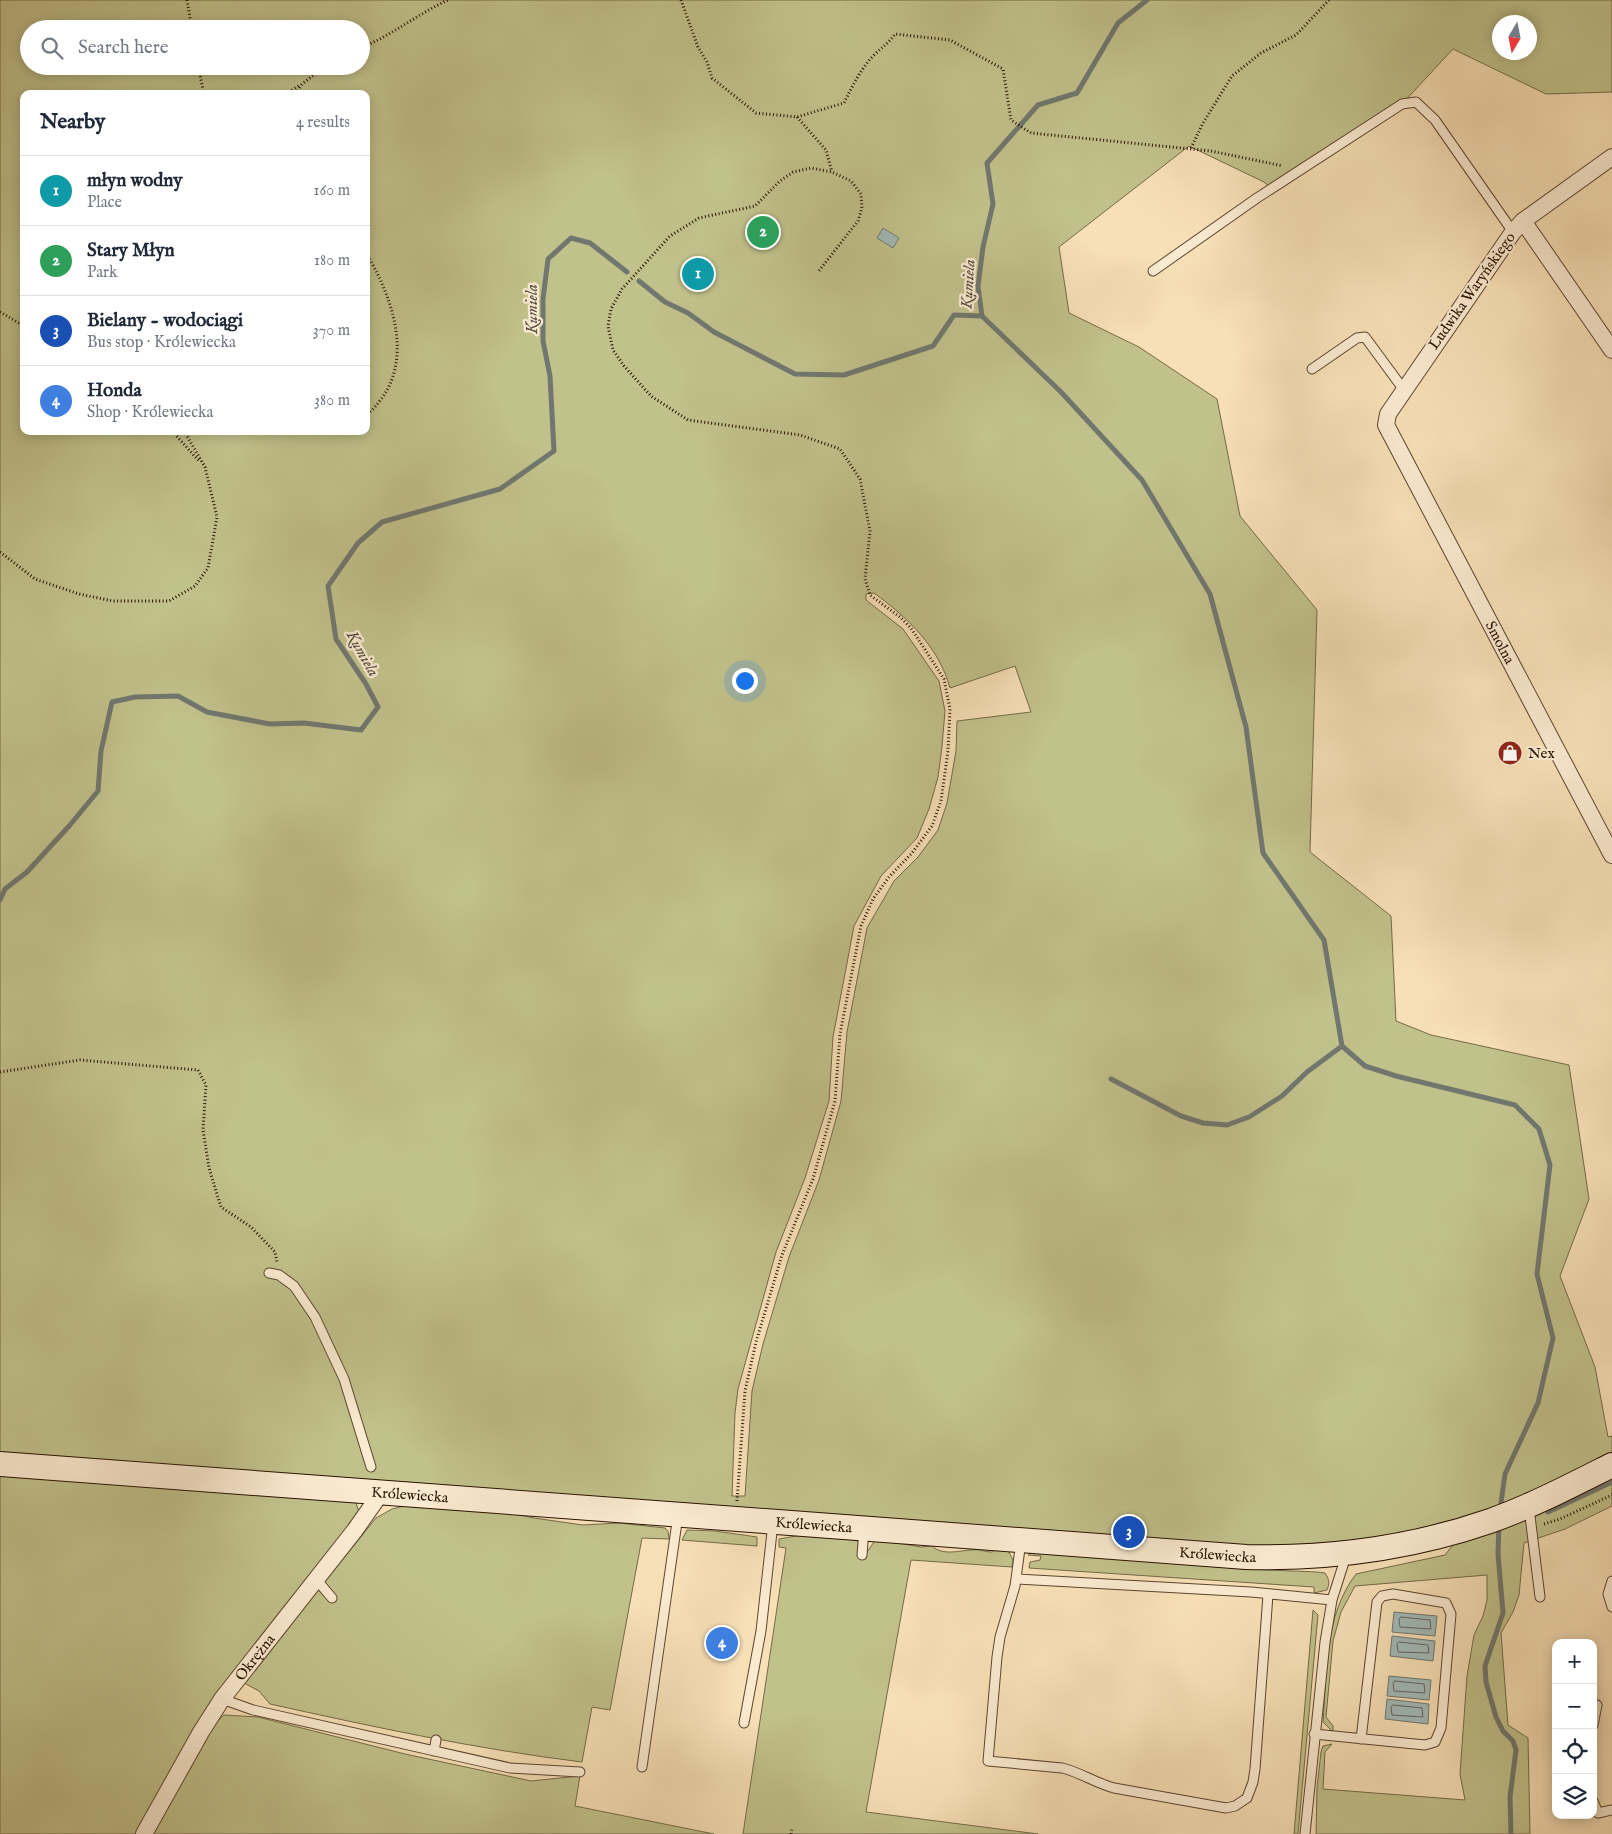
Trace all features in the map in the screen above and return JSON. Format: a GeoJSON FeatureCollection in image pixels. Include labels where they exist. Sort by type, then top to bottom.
{"type":"FeatureCollection","features":[{"type":"Feature","properties":{"kind":"main road","name":"Królewiecka"},"geometry":{"type":"LineString","coordinates":[[0,1464],[1246,1557],[1311,1557],[1347,1553],[1430,1538],[1515,1517],[1612,1465]]}},
{"type":"Feature","properties":{"kind":"street","name":"Ludwika Waryńskiego"},"geometry":{"type":"LineString","coordinates":[[1388,431],[1388,414],[1518,227],[1612,157]]}},
{"type":"Feature","properties":{"kind":"street"},"geometry":{"type":"LineString","coordinates":[[1518,227],[1612,350]]}},
{"type":"Feature","properties":{"kind":"street","name":"Smolna"},"geometry":{"type":"LineString","coordinates":[[1388,431],[1612,855]]}},
{"type":"Feature","properties":{"kind":"street","name":"Okrężna"},"geometry":{"type":"LineString","coordinates":[[144,1834],[201,1732],[222,1700],[382,1493]]}},
{"type":"Feature","properties":{"kind":"lane"},"geometry":{"type":"LineString","coordinates":[[1153,271],[1303,167],[1402,104],[1416,102],[1435,120],[1518,227]]}},
{"type":"Feature","properties":{"kind":"lane"},"geometry":{"type":"LineString","coordinates":[[1312,369],[1357,338],[1365,337],[1404,390]]}},
{"type":"Feature","properties":{"kind":"lane"},"geometry":{"type":"LineString","coordinates":[[269,1273],[279,1275],[294,1286],[306,1300],[329,1346],[352,1402],[371,1467]]}},
{"type":"Feature","properties":{"kind":"lane"},"geometry":{"type":"LineString","coordinates":[[642,1766],[678,1515]]}},
{"type":"Feature","properties":{"kind":"lane"},"geometry":{"type":"LineString","coordinates":[[1515,1517],[1540,1597]]}},
{"type":"Feature","properties":{"kind":"lane"},"geometry":{"type":"LineString","coordinates":[[744,1724],[761,1631],[774,1522]]}},
{"type":"Feature","properties":{"kind":"lane"},"geometry":{"type":"LineString","coordinates":[[862,1555],[864,1529]]}},
{"type":"Feature","properties":{"kind":"lane"},"geometry":{"type":"LineString","coordinates":[[1021,1541],[1017,1578],[998,1650],[988,1761],[1073,1771],[1097,1783],[1114,1788],[1219,1808],[1226,1808],[1242,1802],[1249,1794],[1253,1782],[1268,1595]]}},
{"type":"Feature","properties":{"kind":"lane"},"geometry":{"type":"LineString","coordinates":[[1305,1834],[1320,1678],[1332,1600],[1347,1553]]}},
{"type":"Feature","properties":{"kind":"lane"},"geometry":{"type":"LineString","coordinates":[[1017,1578],[1251,1592],[1332,1600]]}},
{"type":"Feature","properties":{"kind":"lane"},"geometry":{"type":"LineString","coordinates":[[316,1579],[332,1598]]}},
{"type":"Feature","properties":{"kind":"lane"},"geometry":{"type":"LineString","coordinates":[[1612,1581],[1608,1594],[1612,1607]]}},
{"type":"Feature","properties":{"kind":"lane"},"geometry":{"type":"LineString","coordinates":[[1314,1734],[1425,1745],[1435,1742],[1441,1728],[1452,1614],[1446,1603],[1393,1594],[1382,1596],[1377,1602],[1361,1738]]}},
{"type":"Feature","properties":{"kind":"lane"},"geometry":{"type":"LineString","coordinates":[[222,1700],[253,1710],[510,1768],[580,1772]]}},
{"type":"Feature","properties":{"kind":"lane"},"geometry":{"type":"LineString","coordinates":[[1597,1709],[1598,1705]]}},
{"type":"Feature","properties":{"kind":"lane"},"geometry":{"type":"LineString","coordinates":[[434,1751],[436,1740]]}},
{"type":"Feature","properties":{"kind":"lane"},"geometry":{"type":"LineString","coordinates":[[1597,1810],[1598,1813],[1612,1810]]}},
{"type":"Feature","properties":{"kind":"path"},"geometry":{"type":"LineString","coordinates":[[187,0],[190,20]]}},
{"type":"Feature","properties":{"kind":"path"},"geometry":{"type":"LineString","coordinates":[[370,44],[383,38],[421,13],[448,0]]}},
{"type":"Feature","properties":{"kind":"path"},"geometry":{"type":"LineString","coordinates":[[681,0],[698,48],[707,62],[712,78],[756,113],[796,117],[844,103],[859,74],[895,34],[950,40],[1003,69],[1011,120],[1031,133],[1191,148],[1277,166],[1303,167]]}},
{"type":"Feature","properties":{"kind":"path"},"geometry":{"type":"LineString","coordinates":[[1191,148],[1203,123],[1232,76],[1261,53],[1296,35],[1329,0]]}},
{"type":"Feature","properties":{"kind":"path"},"geometry":{"type":"LineString","coordinates":[[200,75],[203,90]]}},
{"type":"Feature","properties":{"kind":"path"},"geometry":{"type":"LineString","coordinates":[[292,90],[314,75]]}},
{"type":"Feature","properties":{"kind":"path"},"geometry":{"type":"LineString","coordinates":[[298,90],[302,84]]}},
{"type":"Feature","properties":{"kind":"path"},"geometry":{"type":"LineString","coordinates":[[796,117],[826,150],[832,172]]}},
{"type":"Feature","properties":{"kind":"path"},"geometry":{"type":"LineString","coordinates":[[736,1520],[745,1391],[756,1342],[782,1255],[812,1179],[835,1101],[840,1034],[861,926],[878,892],[912,853],[932,826],[941,801],[948,751],[950,709],[944,679],[911,628],[900,617],[870,595],[865,579],[870,531],[860,479],[840,449],[800,435],[688,420],[651,396],[624,366],[613,350],[609,337],[610,309],[622,289],[670,236],[700,218],[720,212],[744,211],[755,206],[780,181],[794,172],[811,168],[832,172],[851,181],[861,194],[862,208],[858,221],[818,272]]}},
{"type":"Feature","properties":{"kind":"path"},"geometry":{"type":"LineString","coordinates":[[370,260],[390,303],[398,348],[391,385],[370,412]]}},
{"type":"Feature","properties":{"kind":"path"},"geometry":{"type":"LineString","coordinates":[[0,312],[20,324]]}},
{"type":"Feature","properties":{"kind":"path"},"geometry":{"type":"LineString","coordinates":[[176,435],[205,467]]}},
{"type":"Feature","properties":{"kind":"path"},"geometry":{"type":"LineString","coordinates":[[0,552],[35,579],[79,594],[113,601],[169,601],[195,586],[208,568],[218,517],[205,467],[186,435]]}},
{"type":"Feature","properties":{"kind":"path"},"geometry":{"type":"LineString","coordinates":[[0,1072],[80,1060],[198,1070],[206,1085],[203,1130],[209,1168],[221,1207],[251,1227],[275,1252],[279,1275]]}},
{"type":"Feature","properties":{"kind":"path"},"geometry":{"type":"LineString","coordinates":[[1515,1517],[1560,1519],[1612,1495]]}},
{"type":"Feature","properties":{"kind":"green space"},"geometry":{"type":"Polygon","coordinates":[[[0,0],[1612,0],[1612,92],[1546,94],[1453,49],[1402,104],[1272,189],[1264,182],[1189,146],[1059,247],[1069,313],[1139,347],[1217,399],[1240,516],[1317,610],[1310,852],[1391,916],[1396,1021],[1431,1035],[1569,1065],[1589,1199],[1560,1276],[1595,1367],[1608,1437],[1612,1436],[1612,1456],[1520,1500],[1411,1535],[1270,1551],[0,1458],[0,0]],[[874,593],[866,594],[866,600],[903,629],[939,681],[945,711],[938,777],[929,809],[917,838],[881,876],[854,926],[833,1037],[829,1101],[805,1178],[776,1252],[738,1389],[735,1413],[732,1496],[745,1496],[752,1391],[763,1344],[789,1257],[819,1180],[841,1101],[847,1032],[867,928],[894,881],[918,857],[938,830],[947,803],[956,751],[957,721],[1031,712],[1015,666],[950,688],[945,673],[930,646],[898,612],[874,593]]]}},
{"type":"Feature","properties":{"kind":"green space"},"geometry":{"type":"Polygon","coordinates":[[[0,1473],[351,1499],[356,1503],[359,1512],[354,1520],[206,1709],[137,1834],[0,1834],[0,1473]]]}},
{"type":"Feature","properties":{"kind":"green space"},"geometry":{"type":"Polygon","coordinates":[[[1612,1474],[1612,1506],[1565,1529],[1524,1543],[1519,1595],[1513,1612],[1501,1633],[1508,1725],[1528,1738],[1530,1834],[1316,1834],[1317,1788],[1323,1746],[1332,1744],[1325,1752],[1323,1789],[1465,1800],[1460,1774],[1467,1676],[1474,1635],[1483,1616],[1487,1600],[1487,1575],[1355,1586],[1341,1612],[1333,1641],[1326,1717],[1333,1726],[1333,1732],[1323,1722],[1329,1645],[1338,1608],[1356,1574],[1445,1555],[1456,1541],[1612,1474]]]}},
{"type":"Feature","properties":{"kind":"green space"},"geometry":{"type":"Polygon","coordinates":[[[412,1504],[505,1512],[583,1525],[619,1523],[665,1528],[668,1531],[669,1539],[642,1538],[610,1710],[592,1707],[582,1762],[464,1744],[270,1704],[259,1691],[244,1683],[318,1590],[330,1601],[324,1583],[376,1518],[392,1509],[412,1504]]]}},
{"type":"Feature","properties":{"kind":"green space"},"geometry":{"type":"Polygon","coordinates":[[[687,1530],[715,1531],[757,1537],[757,1546],[682,1540],[687,1530]]]}},
{"type":"Feature","properties":{"kind":"green space"},"geometry":{"type":"Polygon","coordinates":[[[801,1535],[855,1540],[858,1541],[865,1555],[876,1539],[921,1547],[932,1546],[937,1550],[949,1552],[980,1550],[992,1552],[998,1548],[1009,1552],[1013,1560],[1012,1567],[911,1560],[866,1812],[1038,1834],[743,1834],[786,1548],[779,1547],[779,1539],[801,1535]]]}},
{"type":"Feature","properties":{"kind":"green space"},"geometry":{"type":"Polygon","coordinates":[[[1032,1552],[1245,1569],[1317,1572],[1325,1573],[1329,1585],[1327,1590],[1314,1593],[1314,1587],[1029,1568],[1030,1562],[1040,1560],[1041,1556],[1028,1555],[1032,1552]]]}},
{"type":"Feature","properties":{"kind":"green space"},"geometry":{"type":"Polygon","coordinates":[[[1313,1610],[1318,1615],[1298,1834],[1294,1834],[1313,1610]]]}},
{"type":"Feature","properties":{"kind":"green space"},"geometry":{"type":"Polygon","coordinates":[[[224,1715],[258,1717],[405,1754],[531,1781],[580,1776],[575,1806],[714,1834],[153,1834],[215,1723],[224,1715]]]}},
{"type":"Feature","properties":{"kind":"water"},"geometry":{"type":"Polygon","coordinates":[[[883,228],[899,238],[893,248],[877,238],[883,228]]]}},
{"type":"Feature","properties":{"kind":"water"},"geometry":{"type":"Polygon","coordinates":[[[1394,1612],[1437,1616],[1435,1636],[1392,1632],[1394,1612]]]}},
{"type":"Feature","properties":{"kind":"water"},"geometry":{"type":"Polygon","coordinates":[[[1392,1636],[1435,1641],[1433,1661],[1390,1656],[1392,1636]]]}},
{"type":"Feature","properties":{"kind":"water"},"geometry":{"type":"Polygon","coordinates":[[[1389,1676],[1431,1680],[1429,1700],[1387,1696],[1389,1676]]]}},
{"type":"Feature","properties":{"kind":"water"},"geometry":{"type":"Polygon","coordinates":[[[1387,1699],[1429,1704],[1428,1724],[1385,1719],[1387,1699]]]}},
{"type":"Feature","properties":{"kind":"waterway","name":"Kumiela"},"geometry":{"type":"LineString","coordinates":[[982,316],[978,286],[983,247],[993,204],[987,163],[1038,105],[1077,93],[1118,23],[1147,0]]}},
{"type":"Feature","properties":{"kind":"waterway","name":"Kumiela"},"geometry":{"type":"LineString","coordinates":[[0,900],[5,889],[27,872],[98,791],[101,751],[112,702],[135,697],[178,696],[207,712],[270,724],[304,723],[361,730],[378,707],[366,684],[336,639],[328,586],[358,543],[382,522],[500,489],[554,451],[550,376],[543,341],[543,299],[548,259],[571,238],[590,243],[627,272]]}},
{"type":"Feature","properties":{"kind":"waterway","name":"Kumiela"},"geometry":{"type":"LineString","coordinates":[[639,281],[665,302],[688,313],[714,332],[795,374],[844,375],[933,346],[954,315],[982,316]]}},
{"type":"Feature","properties":{"kind":"waterway"},"geometry":{"type":"LineString","coordinates":[[982,316],[1061,392],[1142,480],[1210,594],[1246,727],[1263,853],[1324,940],[1342,1046],[1365,1066],[1396,1076],[1515,1105],[1539,1129],[1550,1165],[1537,1274],[1553,1338],[1538,1403],[1505,1474],[1500,1510]]}},
{"type":"Feature","properties":{"kind":"waterway"},"geometry":{"type":"LineString","coordinates":[[1111,1079],[1181,1116],[1203,1123],[1227,1125],[1249,1117],[1282,1096],[1307,1072],[1342,1046]]}},
{"type":"Feature","properties":{"kind":"waterway"},"geometry":{"type":"LineString","coordinates":[[1548,1512],[1612,1482]]}},
{"type":"Feature","properties":{"kind":"waterway"},"geometry":{"type":"LineString","coordinates":[[1499,1524],[1498,1554],[1503,1613],[1485,1666],[1486,1682],[1496,1717],[1503,1731],[1513,1741],[1516,1750],[1510,1797],[1511,1834]]}},
{"type":"Feature","properties":{"kind":"place","name":"Stary Młyn"},"geometry":{"type":"Point","coordinates":[763,232]}},
{"type":"Feature","properties":{"kind":"place","name":"młyn wodny"},"geometry":{"type":"Point","coordinates":[698,274]}},
{"type":"Feature","properties":{"kind":"place","name":"Nex"},"geometry":{"type":"Point","coordinates":[1510,753]}},
{"type":"Feature","properties":{"kind":"place","name":"Bielany - wodociągi"},"geometry":{"type":"Point","coordinates":[1129,1532]}},
{"type":"Feature","properties":{"kind":"place","name":"Honda"},"geometry":{"type":"Point","coordinates":[722,1643]}}]}
